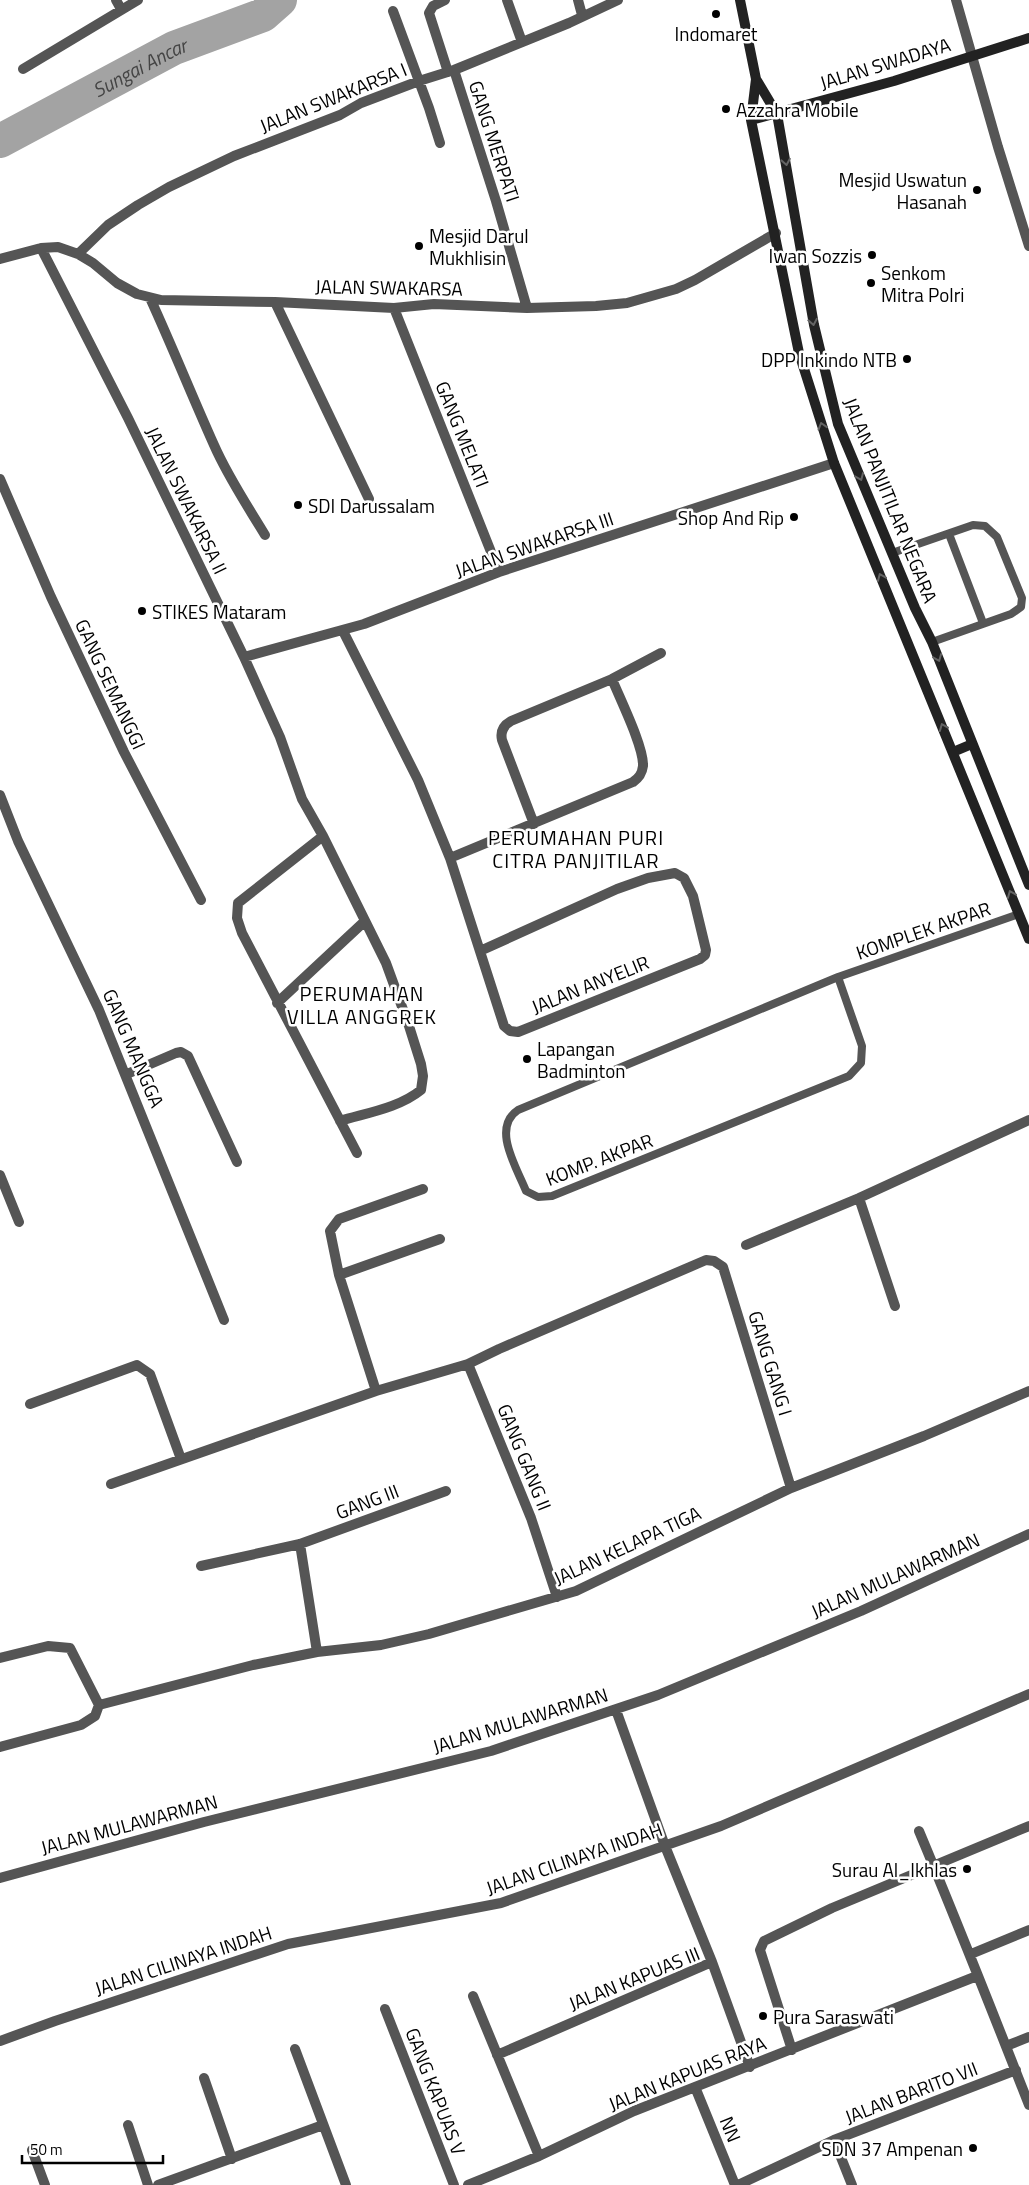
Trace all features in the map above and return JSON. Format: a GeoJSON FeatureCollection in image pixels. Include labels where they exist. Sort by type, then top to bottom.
{"type":"FeatureCollection","features":[{"type":"Feature","properties":{"kind":"main road","name":"JALAN PANJITILAR NEGARA"},"geometry":{"type":"LineString","coordinates":[[740,0],[756,79],[777,114],[814,326],[823,370],[838,424],[932,642],[972,744],[1027,873],[1029,885]]}},
{"type":"Feature","properties":{"kind":"main road","name":"JALAN SWADAYA"},"geometry":{"type":"LineString","coordinates":[[751,120],[894,81],[1029,38]]}},
{"type":"Feature","properties":{"kind":"main road"},"geometry":{"type":"LineString","coordinates":[[756,79],[751,120],[799,353],[834,463],[1029,940]]}},
{"type":"Feature","properties":{"kind":"main road"},"geometry":{"type":"LineString","coordinates":[[953,752],[972,744]]}},
{"type":"Feature","properties":{"kind":"street"},"geometry":{"type":"LineString","coordinates":[[23,69],[118,5],[138,0]]}},
{"type":"Feature","properties":{"kind":"street","name":"GANG MERPATI"},"geometry":{"type":"LineString","coordinates":[[445,0],[433,6],[429,13],[496,201],[527,308]]}},
{"type":"Feature","properties":{"kind":"street"},"geometry":{"type":"LineString","coordinates":[[507,0],[522,42]]}},
{"type":"Feature","properties":{"kind":"street"},"geometry":{"type":"LineString","coordinates":[[578,0],[582,15]]}},
{"type":"Feature","properties":{"kind":"street","name":"JALAN SWAKARSA I"},"geometry":{"type":"LineString","coordinates":[[78,254],[108,225],[168,187],[234,156],[340,115],[361,103],[418,81],[451,71],[569,23],[582,15],[618,0]]}},
{"type":"Feature","properties":{"kind":"street"},"geometry":{"type":"LineString","coordinates":[[956,0],[1029,246]]}},
{"type":"Feature","properties":{"kind":"street"},"geometry":{"type":"LineString","coordinates":[[393,11],[418,81],[430,108],[440,143]]}},
{"type":"Feature","properties":{"kind":"street","name":"JALAN SWAKARSA"},"geometry":{"type":"LineString","coordinates":[[0,259],[41,248],[58,247],[78,254],[93,263],[117,283],[137,294],[161,300],[275,302],[394,308],[434,304],[527,308],[617,304],[657,296],[695,280],[776,234]]}},
{"type":"Feature","properties":{"kind":"street","name":"JALAN SWAKARSA II"},"geometry":{"type":"LineString","coordinates":[[41,248],[128,418],[244,657],[280,738],[302,799],[323,836],[386,963],[409,1026],[421,1064],[423,1083],[421,1090],[413,1097],[340,1121]]}},
{"type":"Feature","properties":{"kind":"street"},"geometry":{"type":"LineString","coordinates":[[150,298],[214,446],[233,483],[265,535]]}},
{"type":"Feature","properties":{"kind":"street"},"geometry":{"type":"LineString","coordinates":[[275,302],[369,499]]}},
{"type":"Feature","properties":{"kind":"street","name":"GANG MELATI"},"geometry":{"type":"LineString","coordinates":[[394,308],[499,572]]}},
{"type":"Feature","properties":{"kind":"street","name":"JALAN SWAKARSA III"},"geometry":{"type":"LineString","coordinates":[[244,657],[343,631],[499,572],[834,463]]}},
{"type":"Feature","properties":{"kind":"street","name":"GANG SEMANGGI"},"geometry":{"type":"LineString","coordinates":[[0,479],[51,598],[124,752],[201,900]]}},
{"type":"Feature","properties":{"kind":"street"},"geometry":{"type":"LineString","coordinates":[[343,631],[418,780],[450,858],[480,951]]}},
{"type":"Feature","properties":{"kind":"street"},"geometry":{"type":"LineString","coordinates":[[534,824],[502,740],[504,727],[511,721],[612,679],[661,654]]}},
{"type":"Feature","properties":{"kind":"street"},"geometry":{"type":"LineString","coordinates":[[450,858],[633,782],[640,776],[643,766],[637,741],[612,679]]}},
{"type":"Feature","properties":{"kind":"street","name":"GANG MANGGA"},"geometry":{"type":"LineString","coordinates":[[0,796],[18,842],[95,1001],[127,1074],[224,1320]]}},
{"type":"Feature","properties":{"kind":"street"},"geometry":{"type":"LineString","coordinates":[[323,836],[238,903],[236,909],[242,933],[357,1153]]}},
{"type":"Feature","properties":{"kind":"street","name":"JALAN ANYELIR"},"geometry":{"type":"LineString","coordinates":[[675,873],[684,878],[696,905],[706,950],[705,955],[690,963],[518,1032],[510,1031],[504,1026],[480,951],[617,889],[665,874],[675,873]]}},
{"type":"Feature","properties":{"kind":"street"},"geometry":{"type":"LineString","coordinates":[[277,1003],[365,921]]}},
{"type":"Feature","properties":{"kind":"street"},"geometry":{"type":"LineString","coordinates":[[127,1074],[176,1053],[181,1052],[188,1056],[237,1162]]}},
{"type":"Feature","properties":{"kind":"street"},"geometry":{"type":"LineString","coordinates":[[746,1245],[860,1198],[1029,1120]]}},
{"type":"Feature","properties":{"kind":"street"},"geometry":{"type":"LineString","coordinates":[[0,1175],[19,1222]]}},
{"type":"Feature","properties":{"kind":"street"},"geometry":{"type":"LineString","coordinates":[[376,1391],[339,1275],[330,1236],[335,1223],[339,1219],[423,1189]]}},
{"type":"Feature","properties":{"kind":"street"},"geometry":{"type":"LineString","coordinates":[[860,1198],[895,1306]]}},
{"type":"Feature","properties":{"kind":"street"},"geometry":{"type":"LineString","coordinates":[[339,1275],[440,1239]]}},
{"type":"Feature","properties":{"kind":"street","name":"GANG GANG I"},"geometry":{"type":"LineString","coordinates":[[468,1364],[706,1260],[714,1261],[723,1267],[791,1488]]}},
{"type":"Feature","properties":{"kind":"street"},"geometry":{"type":"LineString","coordinates":[[111,1484],[376,1391],[468,1364]]}},
{"type":"Feature","properties":{"kind":"street","name":"GANG GANG II"},"geometry":{"type":"LineString","coordinates":[[468,1364],[531,1518],[557,1597]]}},
{"type":"Feature","properties":{"kind":"street"},"geometry":{"type":"LineString","coordinates":[[30,1404],[137,1365],[145,1368],[150,1374],[181,1459]]}},
{"type":"Feature","properties":{"kind":"street","name":"JALAN KELAPA TIGA"},"geometry":{"type":"LineString","coordinates":[[99,1705],[253,1665],[317,1652],[381,1645],[419,1636],[576,1591],[791,1488],[924,1436],[1029,1391]]}},
{"type":"Feature","properties":{"kind":"street","name":"GANG III"},"geometry":{"type":"LineString","coordinates":[[201,1566],[300,1544],[446,1491]]}},
{"type":"Feature","properties":{"kind":"street","name":"JALAN MULAWARMAN"},"geometry":{"type":"LineString","coordinates":[[0,1878],[204,1822],[466,1758],[616,1710],[658,1695],[860,1611],[1029,1534]]}},
{"type":"Feature","properties":{"kind":"street"},"geometry":{"type":"LineString","coordinates":[[300,1544],[317,1652]]}},
{"type":"Feature","properties":{"kind":"street"},"geometry":{"type":"LineString","coordinates":[[0,1658],[48,1646],[70,1648],[99,1705],[96,1716],[81,1725],[0,1747]]}},
{"type":"Feature","properties":{"kind":"street","name":"JALAN CILINAYA INDAH"},"geometry":{"type":"LineString","coordinates":[[0,2041],[288,1944],[501,1903],[722,1826],[1029,1694]]}},
{"type":"Feature","properties":{"kind":"street"},"geometry":{"type":"LineString","coordinates":[[616,1710],[665,1846],[712,1962]]}},
{"type":"Feature","properties":{"kind":"street"},"geometry":{"type":"LineString","coordinates":[[792,2050],[760,1950],[764,1941],[832,1908],[1029,1826]]}},
{"type":"Feature","properties":{"kind":"street"},"geometry":{"type":"LineString","coordinates":[[919,1831],[971,1954],[977,1976],[1029,2105]]}},
{"type":"Feature","properties":{"kind":"street"},"geometry":{"type":"LineString","coordinates":[[971,1954],[1029,1930]]}},
{"type":"Feature","properties":{"kind":"street","name":"JALAN KAPUAS III"},"geometry":{"type":"LineString","coordinates":[[497,2055],[712,1962],[750,2067]]}},
{"type":"Feature","properties":{"kind":"street","name":"JALAN KAPUAS RAYA"},"geometry":{"type":"LineString","coordinates":[[468,2185],[539,2156],[634,2111],[750,2067],[977,1976]]}},
{"type":"Feature","properties":{"kind":"street"},"geometry":{"type":"LineString","coordinates":[[473,1996],[539,2156]]}},
{"type":"Feature","properties":{"kind":"street","name":"GANG KAPUAS V"},"geometry":{"type":"LineString","coordinates":[[385,2009],[454,2185]]}},
{"type":"Feature","properties":{"kind":"street"},"geometry":{"type":"LineString","coordinates":[[1006,2046],[1029,2037]]}},
{"type":"Feature","properties":{"kind":"street"},"geometry":{"type":"LineString","coordinates":[[295,2049],[346,2185]]}},
{"type":"Feature","properties":{"kind":"street","name":"JALAN BARITO VII"},"geometry":{"type":"LineString","coordinates":[[736,2185],[834,2140],[1016,2070]]}},
{"type":"Feature","properties":{"kind":"street"},"geometry":{"type":"LineString","coordinates":[[204,2078],[232,2160]]}},
{"type":"Feature","properties":{"kind":"street","name":"NN"},"geometry":{"type":"LineString","coordinates":[[695,2087],[736,2185]]}},
{"type":"Feature","properties":{"kind":"street"},"geometry":{"type":"LineString","coordinates":[[128,2125],[148,2185]]}},
{"type":"Feature","properties":{"kind":"street"},"geometry":{"type":"LineString","coordinates":[[158,2185],[232,2160],[323,2125]]}},
{"type":"Feature","properties":{"kind":"street"},"geometry":{"type":"LineString","coordinates":[[834,2140],[852,2185]]}},
{"type":"Feature","properties":{"kind":"street"},"geometry":{"type":"LineString","coordinates":[[32,2150],[45,2185]]}},
{"type":"Feature","properties":{"kind":"lane"},"geometry":{"type":"LineString","coordinates":[[892,553],[974,525],[986,526],[997,537],[1022,598],[1021,607],[1011,614],[932,642]]}},
{"type":"Feature","properties":{"kind":"lane"},"geometry":{"type":"LineString","coordinates":[[949,534],[983,623]]}},
{"type":"Feature","properties":{"kind":"lane","name":"KOMPLEK AKPAR"},"geometry":{"type":"LineString","coordinates":[[838,977],[1019,914]]}},
{"type":"Feature","properties":{"kind":"lane","name":"KOMP. AKPAR"},"geometry":{"type":"LineString","coordinates":[[838,977],[863,1050],[860,1063],[850,1076],[552,1196],[538,1197],[526,1191],[506,1138],[506,1126],[515,1112],[838,977]]}},
{"type":"Feature","properties":{"kind":"waterway","name":"Sungai Ancar"},"geometry":{"type":"LineString","coordinates":[[0,141],[174,48],[263,15],[280,0]]}},
{"type":"Feature","properties":{"kind":"place","name":"Indomaret"},"geometry":{"type":"Point","coordinates":[716,14]}},
{"type":"Feature","properties":{"kind":"place","name":"Azzahra Mobile"},"geometry":{"type":"Point","coordinates":[726,109]}},
{"type":"Feature","properties":{"kind":"place","name":"Mesjid Uswatun Hasanah"},"geometry":{"type":"Point","coordinates":[977,190]}},
{"type":"Feature","properties":{"kind":"place","name":"Mesjid Darul Mukhlisin"},"geometry":{"type":"Point","coordinates":[419,246]}},
{"type":"Feature","properties":{"kind":"place","name":"Iwan Sozzis"},"geometry":{"type":"Point","coordinates":[872,255]}},
{"type":"Feature","properties":{"kind":"place","name":"Senkom Mitra Polri"},"geometry":{"type":"Point","coordinates":[871,283]}},
{"type":"Feature","properties":{"kind":"place","name":"DPP Inkindo NTB"},"geometry":{"type":"Point","coordinates":[907,359]}},
{"type":"Feature","properties":{"kind":"place","name":"SDI Darussalam"},"geometry":{"type":"Point","coordinates":[298,505]}},
{"type":"Feature","properties":{"kind":"place","name":"Shop And Rip"},"geometry":{"type":"Point","coordinates":[794,517]}},
{"type":"Feature","properties":{"kind":"place","name":"STIKES Mataram"},"geometry":{"type":"Point","coordinates":[142,611]}},
{"type":"Feature","properties":{"kind":"place","name":"Lapangan Badminton"},"geometry":{"type":"Point","coordinates":[527,1059]}},
{"type":"Feature","properties":{"kind":"place","name":"Surau Al_Ikhlas"},"geometry":{"type":"Point","coordinates":[967,1869]}},
{"type":"Feature","properties":{"kind":"place","name":"Pura Saraswati"},"geometry":{"type":"Point","coordinates":[763,2016]}},
{"type":"Feature","properties":{"kind":"place","name":"SDN 37 Ampenan"},"geometry":{"type":"Point","coordinates":[973,2148]}},
{"type":"Feature","properties":{"kind":"district","name":"PERUMAHAN PURI CITRA PANJITILAR"},"geometry":{"type":"Point","coordinates":[576,848]}},
{"type":"Feature","properties":{"kind":"district","name":"PERUMAHAN VILLA ANGGREK"},"geometry":{"type":"Point","coordinates":[362,1004]}}]}
